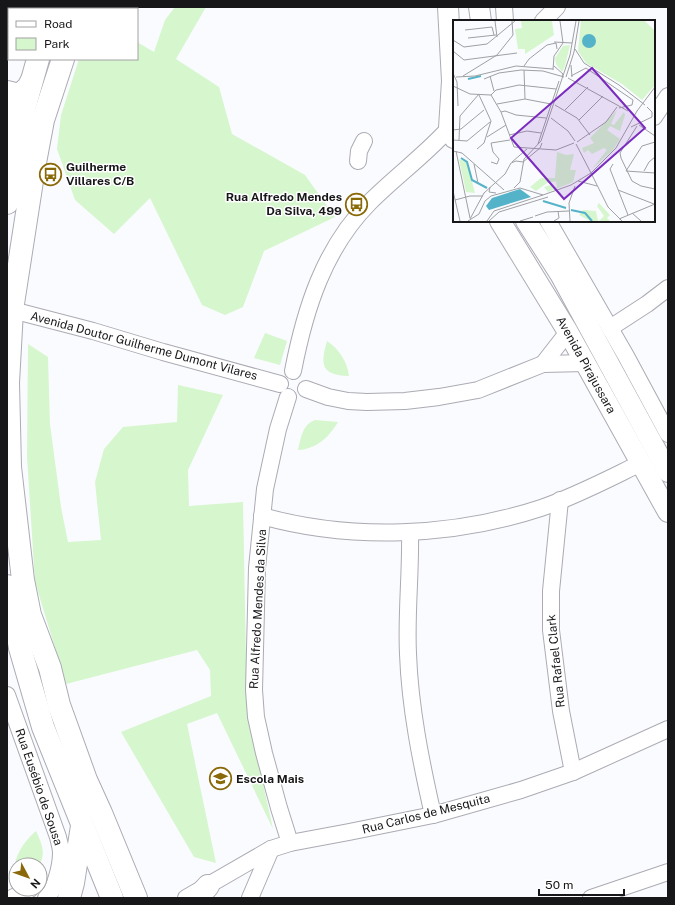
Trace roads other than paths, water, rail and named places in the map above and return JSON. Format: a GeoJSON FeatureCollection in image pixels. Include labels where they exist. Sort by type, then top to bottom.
{"type":"FeatureCollection","features":[{"type":"Feature","properties":{"kind":"highway"},"geometry":{"type":"LineString","coordinates":[[63,60],[43,120],[9,309],[8,383],[10,467],[23,580],[30,616],[50,668],[59,705],[86,780],[125,870],[141,896]]}},
{"type":"Feature","properties":{"kind":"highway"},"geometry":{"type":"LineString","coordinates":[[7,203],[10,174],[19,141],[24,109],[35,69]]}},
{"type":"Feature","properties":{"kind":"highway"},"geometry":{"type":"LineString","coordinates":[[7,586],[20,648],[43,727],[82,825],[105,894]]}},
{"type":"Feature","properties":{"kind":"highway"},"geometry":{"type":"LineString","coordinates":[[69,898],[73,883],[82,825]]}},
{"type":"Feature","properties":{"kind":"highway"},"geometry":{"type":"LineString","coordinates":[[105,894],[125,870]]}},
{"type":"Feature","properties":{"kind":"main road"},"geometry":{"type":"LineString","coordinates":[[448,7],[453,132]]}},
{"type":"Feature","properties":{"kind":"main road"},"geometry":{"type":"LineString","coordinates":[[480,7],[481,20]]}},
{"type":"Feature","properties":{"kind":"main road"},"geometry":{"type":"LineString","coordinates":[[7,91],[19,94],[27,87],[35,69]]}},
{"type":"Feature","properties":{"kind":"main road"},"geometry":{"type":"LineString","coordinates":[[7,108],[19,141]]}},
{"type":"Feature","properties":{"kind":"main road"},"geometry":{"type":"LineString","coordinates":[[7,208],[30,190]]}},
{"type":"Feature","properties":{"kind":"main road","name":"Avenida Pirajussara"},"geometry":{"type":"LineString","coordinates":[[501,222],[586,363],[668,512]]}},
{"type":"Feature","properties":{"kind":"main road","name":"Avenida Pirajussara"},"geometry":{"type":"LineString","coordinates":[[527,222],[560,274],[668,472]]}},
{"type":"Feature","properties":{"kind":"street"},"geometry":{"type":"LineString","coordinates":[[504,7],[505,20]]}},
{"type":"Feature","properties":{"kind":"street"},"geometry":{"type":"LineString","coordinates":[[544,20],[557,7]]}},
{"type":"Feature","properties":{"kind":"street"},"geometry":{"type":"LineString","coordinates":[[655,116],[668,96]]}},
{"type":"Feature","properties":{"kind":"street"},"geometry":{"type":"LineString","coordinates":[[293,371],[315,288],[325,264],[351,222],[369,203],[435,143],[453,132]]}},
{"type":"Feature","properties":{"kind":"street"},"geometry":{"type":"LineString","coordinates":[[358,161],[359,151],[364,141]]}},
{"type":"Feature","properties":{"kind":"street"},"geometry":{"type":"LineString","coordinates":[[549,222],[610,328],[668,434]]}},
{"type":"Feature","properties":{"kind":"street"},"geometry":{"type":"LineString","coordinates":[[610,328],[647,304],[668,288]]}},
{"type":"Feature","properties":{"kind":"street","name":"Avenida Doutor Guilherme Dumont Vilares"},"geometry":{"type":"LineString","coordinates":[[9,309],[93,331],[284,390]]}},
{"type":"Feature","properties":{"kind":"street"},"geometry":{"type":"LineString","coordinates":[[543,364],[568,332]]}},
{"type":"Feature","properties":{"kind":"street"},"geometry":{"type":"LineString","coordinates":[[306,389],[328,397],[367,402],[419,400],[478,390],[543,364],[586,363]]}},
{"type":"Feature","properties":{"kind":"street"},"geometry":{"type":"LineString","coordinates":[[293,371],[298,372],[304,377],[307,385],[306,389],[301,396],[292,398],[284,390],[285,375],[293,371]]}},
{"type":"Feature","properties":{"kind":"street","name":"Rua Alfredo Mendes da Silva"},"geometry":{"type":"LineString","coordinates":[[284,390],[278,429],[265,489],[262,516],[257,568],[254,690],[255,710],[273,787],[290,843]]}},
{"type":"Feature","properties":{"kind":"street"},"geometry":{"type":"LineString","coordinates":[[262,516],[288,523],[345,530],[387,533],[434,530],[509,517],[542,508],[641,463]]}},
{"type":"Feature","properties":{"kind":"street","name":"Rua Rafael Clark"},"geometry":{"type":"LineString","coordinates":[[560,500],[551,590],[551,630],[561,711],[573,772]]}},
{"type":"Feature","properties":{"kind":"street"},"geometry":{"type":"LineString","coordinates":[[410,532],[408,654],[417,739],[433,815]]}},
{"type":"Feature","properties":{"kind":"street","name":"Rua Eusébio de Sousa"},"geometry":{"type":"LineString","coordinates":[[7,695],[62,850],[61,863],[48,882],[52,892],[48,896]]}},
{"type":"Feature","properties":{"kind":"street","name":"Rua Carlos de Mesquita"},"geometry":{"type":"LineString","coordinates":[[186,898],[202,892],[271,849],[290,843],[433,815],[521,790],[573,772],[668,729]]}},
{"type":"Feature","properties":{"kind":"street"},"geometry":{"type":"LineString","coordinates":[[250,898],[271,849]]}},
{"type":"Feature","properties":{"kind":"street"},"geometry":{"type":"LineString","coordinates":[[591,898],[668,872]]}},
{"type":"Feature","properties":{"kind":"place","name":"Guilherme Villares C/B"},"geometry":{"type":"Point","coordinates":[51,174]}},
{"type":"Feature","properties":{"kind":"place","name":"Rua Alfredo Mendes Da Silva, 499"},"geometry":{"type":"Point","coordinates":[357,204]}},
{"type":"Feature","properties":{"kind":"place","name":"Escola Mais"},"geometry":{"type":"Point","coordinates":[221,779]}}]}
